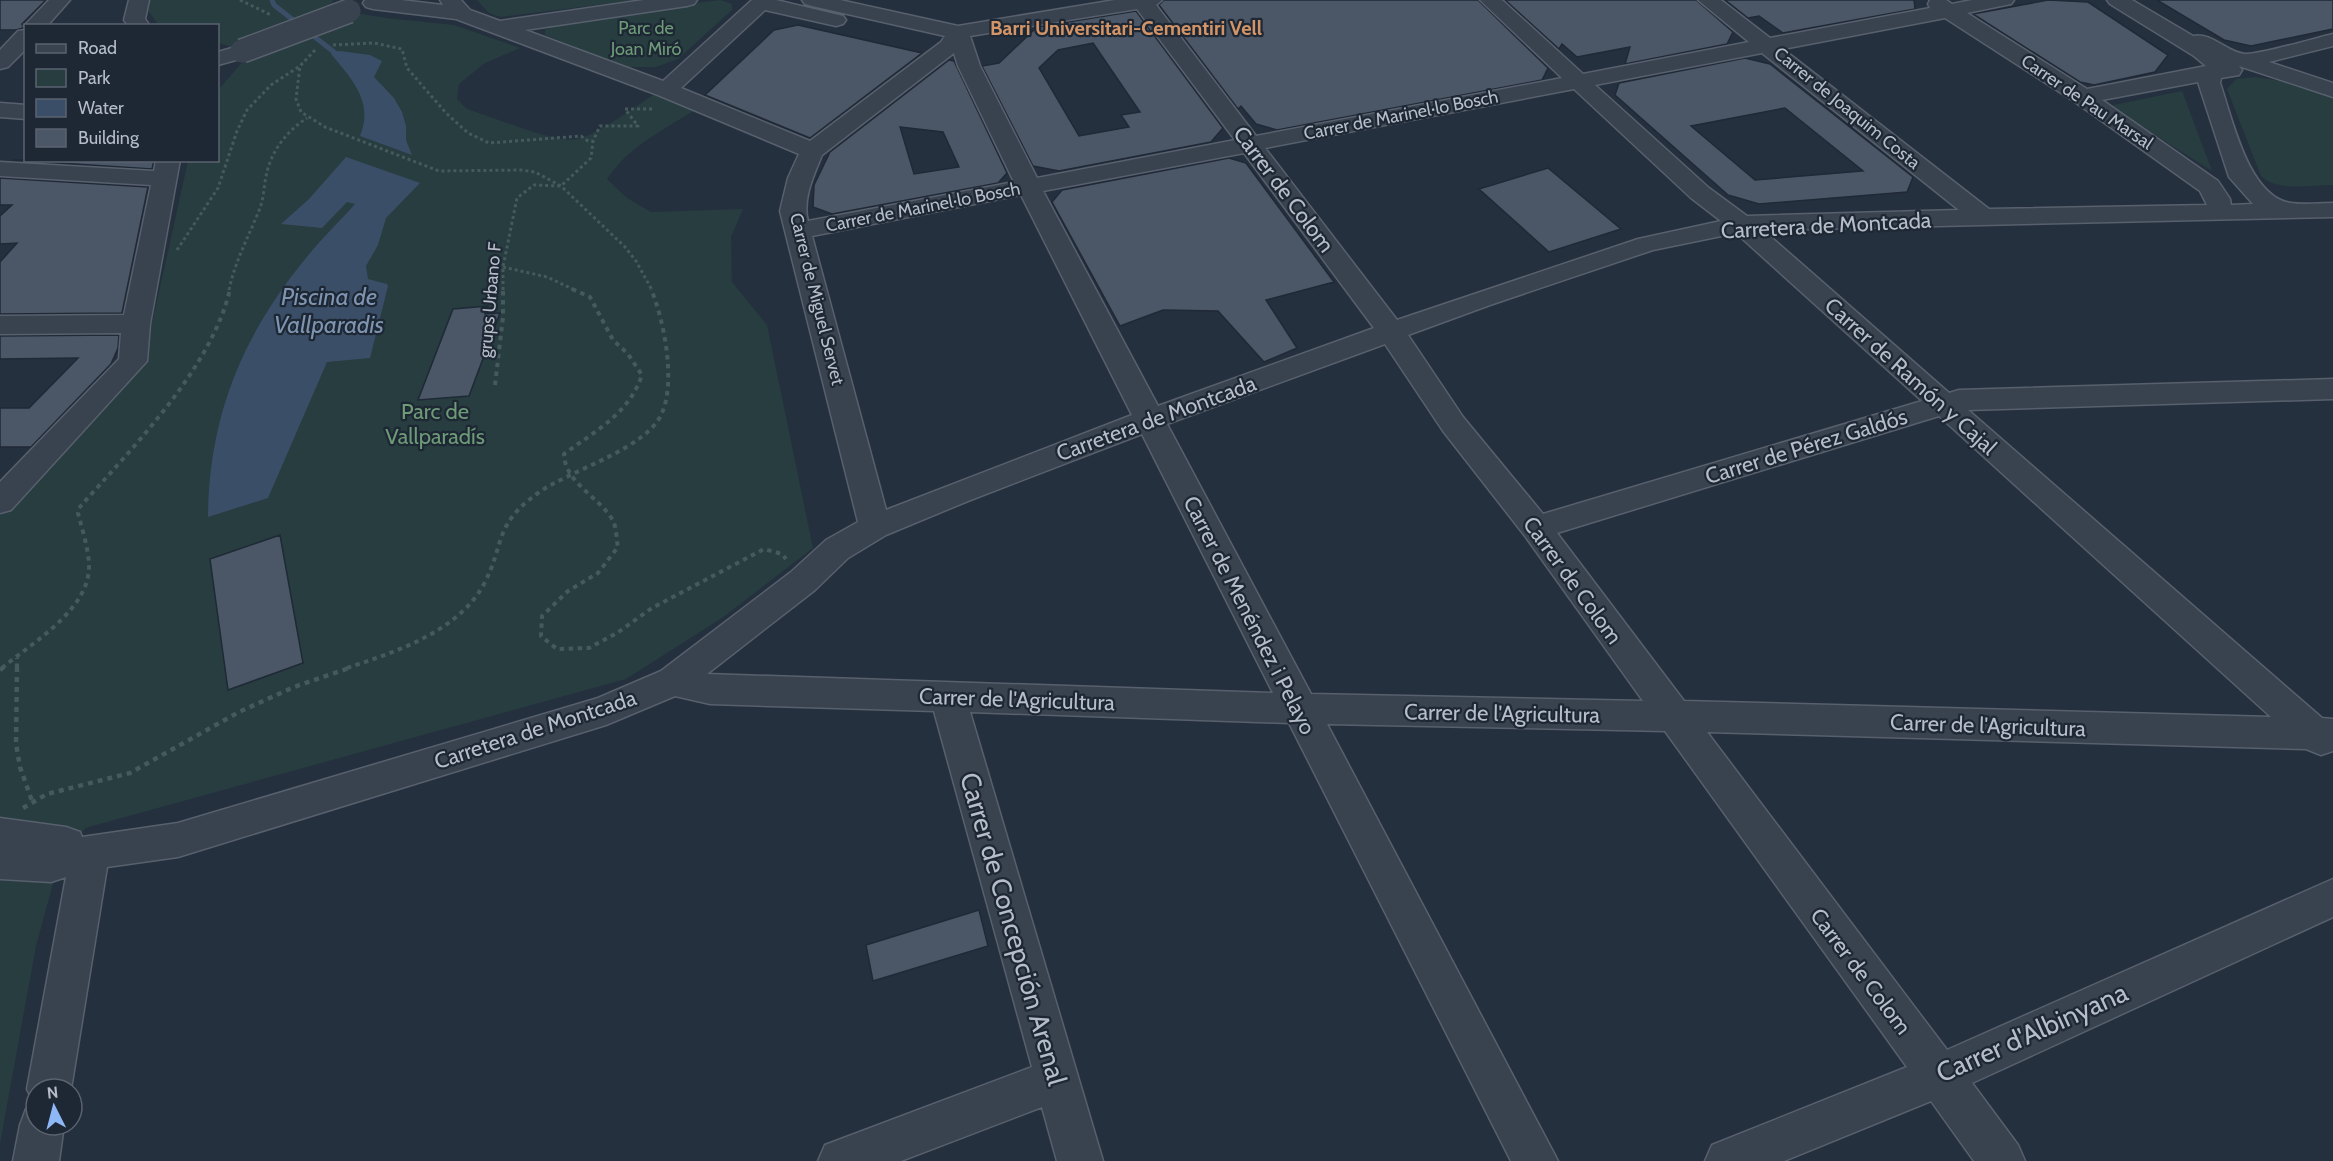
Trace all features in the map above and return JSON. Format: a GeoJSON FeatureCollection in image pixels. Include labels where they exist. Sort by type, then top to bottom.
{"type":"FeatureCollection","features":[{"type":"Feature","properties":{"kind":"street"},"geometry":{"type":"LineString","coordinates":[[37,24],[60,0]]}},
{"type":"Feature","properties":{"kind":"street"},"geometry":{"type":"LineString","coordinates":[[138,24],[134,20],[139,0]]}},
{"type":"Feature","properties":{"kind":"street"},"geometry":{"type":"LineString","coordinates":[[498,27],[687,0]]}},
{"type":"Feature","properties":{"kind":"street"},"geometry":{"type":"LineString","coordinates":[[812,0],[967,29]]}},
{"type":"Feature","properties":{"kind":"street","name":"Carrer de Ramón y Cajal"},"geometry":{"type":"LineString","coordinates":[[1490,0],[1701,193],[1741,224],[1943,406],[2327,740]]}},
{"type":"Feature","properties":{"kind":"street","name":"Carrer de Joaquim Costa"},"geometry":{"type":"LineString","coordinates":[[1708,0],[1768,45],[1984,218]]}},
{"type":"Feature","properties":{"kind":"street","name":"Carrer de Marinel·lo Bosch"},"geometry":{"type":"LineString","coordinates":[[797,231],[1768,45],[1941,5],[2004,0]]}},
{"type":"Feature","properties":{"kind":"street"},"geometry":{"type":"LineString","coordinates":[[2117,0],[2215,60],[2218,65],[2210,75],[2211,89],[2241,177],[2266,203],[2288,212]]}},
{"type":"Feature","properties":{"kind":"street"},"geometry":{"type":"LineString","coordinates":[[2132,0],[2219,52],[2333,90]]}},
{"type":"Feature","properties":{"kind":"street"},"geometry":{"type":"LineString","coordinates":[[662,99],[763,1],[967,29],[1145,1]]}},
{"type":"Feature","properties":{"kind":"street","name":"Carrer de Colom"},"geometry":{"type":"LineString","coordinates":[[1145,1],[1391,331],[1453,424],[1536,528],[1672,716],[2002,1161]]}},
{"type":"Feature","properties":{"kind":"street"},"geometry":{"type":"LineString","coordinates":[[219,59],[378,2],[456,7],[662,99],[812,151]]}},
{"type":"Feature","properties":{"kind":"street","name":"Carrer de Pau Marsal"},"geometry":{"type":"LineString","coordinates":[[1941,5],[2083,97],[2210,186],[2219,205],[2215,211],[2207,214]]}},
{"type":"Feature","properties":{"kind":"street","name":"Carrer de Menéndez i Pelayo"},"geometry":{"type":"LineString","coordinates":[[967,29],[969,66],[1029,187],[1536,1161]]}},
{"type":"Feature","properties":{"kind":"street","name":"Carrer de Miguel Servet"},"geometry":{"type":"LineString","coordinates":[[875,527],[793,211],[800,178],[812,151],[922,68],[967,29]]}},
{"type":"Feature","properties":{"kind":"street"},"geometry":{"type":"LineString","coordinates":[[0,62],[24,38]]}},
{"type":"Feature","properties":{"kind":"street"},"geometry":{"type":"LineString","coordinates":[[2246,61],[2333,40]]}},
{"type":"Feature","properties":{"kind":"street"},"geometry":{"type":"LineString","coordinates":[[922,68],[969,66]]}},
{"type":"Feature","properties":{"kind":"street"},"geometry":{"type":"LineString","coordinates":[[2083,97],[2159,81],[2247,69],[2292,76]]}},
{"type":"Feature","properties":{"kind":"street"},"geometry":{"type":"LineString","coordinates":[[0,110],[24,112]]}},
{"type":"Feature","properties":{"kind":"street"},"geometry":{"type":"LineString","coordinates":[[2232,146],[2249,173],[2266,187],[2295,194],[2333,194]]}},
{"type":"Feature","properties":{"kind":"street"},"geometry":{"type":"LineString","coordinates":[[0,169],[48,166],[166,170],[136,324],[134,361],[0,502]]}},
{"type":"Feature","properties":{"kind":"street","name":"Carretera de Montcada"},"geometry":{"type":"LineString","coordinates":[[8,825],[27,856],[51,864],[90,852],[143,846],[198,834],[606,710],[673,681],[803,581],[837,549],[875,527],[1149,420],[1431,315],[1647,244],[1741,224],[2333,210]]}},
{"type":"Feature","properties":{"kind":"street","name":"Carretera de Montcada"},"geometry":{"type":"LineString","coordinates":[[2288,212],[2333,220]]}},
{"type":"Feature","properties":{"kind":"street"},"geometry":{"type":"LineString","coordinates":[[0,326],[136,324]]}},
{"type":"Feature","properties":{"kind":"street","name":"Carrer de Pérez Galdós"},"geometry":{"type":"LineString","coordinates":[[1536,528],[1959,400],[2333,389]]}},
{"type":"Feature","properties":{"kind":"street","name":"Carrer de l'Agricultura"},"geometry":{"type":"LineString","coordinates":[[673,681],[710,689],[1299,709],[1672,716],[2327,740]]}},
{"type":"Feature","properties":{"kind":"street","name":"Carrer de Concepción Arenal"},"geometry":{"type":"LineString","coordinates":[[948,697],[1080,1161]]}},
{"type":"Feature","properties":{"kind":"street"},"geometry":{"type":"LineString","coordinates":[[51,1077],[90,852]]}},
{"type":"Feature","properties":{"kind":"street","name":"Carrer d'Albinyana"},"geometry":{"type":"LineString","coordinates":[[1728,1161],[1939,1076],[2333,897]]}},
{"type":"Feature","properties":{"kind":"street"},"geometry":{"type":"LineString","coordinates":[[842,1161],[1056,1080]]}},
{"type":"Feature","properties":{"kind":"street"},"geometry":{"type":"LineString","coordinates":[[36,1161],[40,1137]]}},
{"type":"Feature","properties":{"kind":"path"},"geometry":{"type":"LineString","coordinates":[[252,5],[254,0]]}},
{"type":"Feature","properties":{"kind":"path"},"geometry":{"type":"LineString","coordinates":[[328,46],[374,43],[402,50],[406,68],[434,96],[446,113],[468,133],[489,143],[581,136],[588,141],[593,141]]}},
{"type":"Feature","properties":{"kind":"path"},"geometry":{"type":"LineString","coordinates":[[174,256],[217,188],[230,160],[243,119],[268,86],[300,66],[319,47]]}},
{"type":"Feature","properties":{"kind":"path"},"geometry":{"type":"LineString","coordinates":[[8,825],[32,801],[55,791],[110,780],[128,773],[208,728],[277,694],[405,648],[441,627],[459,615],[479,594],[489,572],[500,536],[513,514],[535,494],[629,445],[650,431],[665,405],[667,354],[655,297],[633,257],[561,186],[535,172],[521,170],[439,171],[325,127],[301,112],[296,99],[300,66]]}},
{"type":"Feature","properties":{"kind":"path"},"geometry":{"type":"LineString","coordinates":[[561,186],[591,159],[593,141],[600,126],[638,126],[625,109],[662,99]]}},
{"type":"Feature","properties":{"kind":"path"},"geometry":{"type":"LineString","coordinates":[[0,670],[70,612],[86,590],[90,556],[80,525],[79,508],[156,421],[200,358],[226,305],[234,268],[261,205],[267,171],[274,152],[296,125],[308,118]]}},
{"type":"Feature","properties":{"kind":"path","name":"grups Urbano F"},"geometry":{"type":"LineString","coordinates":[[495,385],[503,317],[503,267],[517,198],[534,184],[561,186]]}},
{"type":"Feature","properties":{"kind":"path"},"geometry":{"type":"LineString","coordinates":[[503,267],[547,277],[590,297],[613,340],[628,354],[642,375],[641,382],[621,414],[564,454],[562,462],[570,476],[594,497],[614,521],[618,547],[597,573],[568,591],[542,616],[541,636],[557,649],[589,648],[616,633],[652,608],[764,549],[782,554],[803,581]]}},
{"type":"Feature","properties":{"kind":"path"},"geometry":{"type":"LineString","coordinates":[[17,657],[16,744],[20,767],[32,801]]}},
{"type":"Feature","properties":{"kind":"green space","name":"Parc de Vallparadís"},"geometry":{"type":"Polygon","coordinates":[[[149,0],[333,0],[331,9],[386,18],[454,25],[520,48],[485,63],[459,84],[457,99],[467,109],[559,139],[579,139],[590,134],[655,94],[695,110],[636,148],[625,157],[607,179],[627,198],[651,212],[743,209],[731,237],[732,282],[767,325],[813,548],[722,618],[626,679],[85,828],[54,880],[36,946],[0,1144],[0,515],[138,367],[145,355],[188,162],[219,162],[219,89],[246,58],[229,46],[219,43],[219,24],[158,24],[146,8],[149,0]]]}},
{"type":"Feature","properties":{"kind":"green space","name":"Parc de Joan Miró"},"geometry":{"type":"Polygon","coordinates":[[[477,0],[637,0],[500,17],[489,13],[477,0]]]}},
{"type":"Feature","properties":{"kind":"green space","name":"Parc de Joan Miró"},"geometry":{"type":"Polygon","coordinates":[[[720,0],[732,4],[732,10],[678,59],[656,67],[624,67],[545,35],[545,30],[563,20],[720,0]]]}},
{"type":"Feature","properties":{"kind":"green space"},"geometry":{"type":"Polygon","coordinates":[[[2255,77],[2288,82],[2333,98],[2333,185],[2285,186],[2268,181],[2261,176],[2227,89],[2236,79],[2255,77]]]}},
{"type":"Feature","properties":{"kind":"green space"},"geometry":{"type":"Polygon","coordinates":[[[2182,91],[2212,171],[2109,106],[2182,91]]]}},
{"type":"Feature","properties":{"kind":"water"},"geometry":{"type":"Polygon","coordinates":[[[340,51],[370,55],[382,61],[374,77],[394,98],[402,112],[406,126],[406,140],[412,155],[360,136],[364,124],[363,102],[353,82],[331,54],[340,51]]]}},
{"type":"Feature","properties":{"kind":"water","name":"Piscina de Vallparadis"},"geometry":{"type":"Polygon","coordinates":[[[346,157],[420,183],[386,218],[378,245],[366,266],[368,279],[388,286],[370,358],[327,362],[268,498],[208,517],[215,445],[233,379],[247,348],[283,287],[355,204],[347,202],[322,228],[281,224],[309,199],[346,157]]]}},
{"type":"Feature","properties":{"kind":"building"},"geometry":{"type":"Polygon","coordinates":[[[0,0],[46,0],[22,24],[23,28],[0,30],[0,0]]]}},
{"type":"Feature","properties":{"kind":"building"},"geometry":{"type":"Polygon","coordinates":[[[1164,0],[1478,0],[1548,68],[1542,80],[1277,130],[1256,124],[1241,106],[1238,109],[1159,5],[1164,0]]]}},
{"type":"Feature","properties":{"kind":"building"},"geometry":{"type":"Polygon","coordinates":[[[1505,0],[1696,0],[1733,32],[1727,44],[1625,64],[1630,47],[1577,57],[1562,44],[1559,49],[1505,0]]]}},
{"type":"Feature","properties":{"kind":"building"},"geometry":{"type":"Polygon","coordinates":[[[1725,0],[1914,0],[1915,9],[1783,33],[1759,16],[1748,18],[1725,0]]]}},
{"type":"Feature","properties":{"kind":"building"},"geometry":{"type":"Polygon","coordinates":[[[2048,0],[2088,2],[2168,55],[2155,72],[2094,85],[2080,82],[1973,14],[2048,0]]]}},
{"type":"Feature","properties":{"kind":"building"},"geometry":{"type":"Polygon","coordinates":[[[2157,0],[2333,0],[2333,29],[2251,46],[2224,40],[2157,0]]]}},
{"type":"Feature","properties":{"kind":"building"},"geometry":{"type":"Polygon","coordinates":[[[1136,11],[1223,128],[1211,142],[1059,171],[1033,166],[982,66],[999,63],[1037,27],[1136,11]],[[1093,43],[1058,50],[1039,68],[1079,136],[1129,127],[1121,115],[1140,112],[1093,43]]]}},
{"type":"Feature","properties":{"kind":"building"},"geometry":{"type":"Polygon","coordinates":[[[798,25],[922,53],[810,138],[705,95],[774,30],[798,25]]]}},
{"type":"Feature","properties":{"kind":"building"},"geometry":{"type":"Polygon","coordinates":[[[1745,58],[1770,64],[1913,177],[1907,192],[1759,204],[1728,195],[1615,95],[1619,83],[1745,58]],[[1785,108],[1691,126],[1755,180],[1863,171],[1785,108]]]}},
{"type":"Feature","properties":{"kind":"building"},"geometry":{"type":"Polygon","coordinates":[[[949,60],[954,61],[1007,173],[998,183],[832,214],[813,207],[814,185],[830,152],[949,60]],[[900,127],[914,174],[959,167],[943,132],[900,127]]]}},
{"type":"Feature","properties":{"kind":"building"},"geometry":{"type":"Polygon","coordinates":[[[1229,158],[1246,163],[1334,282],[1266,300],[1297,348],[1264,362],[1218,311],[1163,310],[1120,326],[1052,202],[1062,190],[1229,158]]]}},
{"type":"Feature","properties":{"kind":"building"},"geometry":{"type":"Polygon","coordinates":[[[44,162],[154,162],[152,169],[44,162]]]}},
{"type":"Feature","properties":{"kind":"building"},"geometry":{"type":"Polygon","coordinates":[[[1548,168],[1621,229],[1549,252],[1479,189],[1548,168]]]}},
{"type":"Feature","properties":{"kind":"building"},"geometry":{"type":"Polygon","coordinates":[[[0,178],[148,187],[122,313],[0,314],[0,262],[17,243],[0,244],[0,216],[12,205],[0,205],[0,178]]]}},
{"type":"Feature","properties":{"kind":"building"},"geometry":{"type":"Polygon","coordinates":[[[488,306],[485,314],[500,313],[469,396],[418,400],[453,309],[488,306]]]}},
{"type":"Feature","properties":{"kind":"building"},"geometry":{"type":"Polygon","coordinates":[[[119,335],[118,348],[111,364],[31,447],[0,447],[0,408],[29,408],[78,358],[0,359],[0,336],[119,335]]]}},
{"type":"Feature","properties":{"kind":"building"},"geometry":{"type":"Polygon","coordinates":[[[280,535],[303,663],[228,690],[210,559],[280,535]]]}},
{"type":"Feature","properties":{"kind":"building"},"geometry":{"type":"Polygon","coordinates":[[[979,910],[988,946],[873,981],[866,945],[979,910]]]}},
{"type":"Feature","properties":{"kind":"waterway"},"geometry":{"type":"LineString","coordinates":[[272,0],[274,5],[339,56]]}},
{"type":"Feature","properties":{"kind":"district","name":"Barri Universitari-Cementiri Vell"},"geometry":{"type":"Point","coordinates":[1126,28]}}]}
